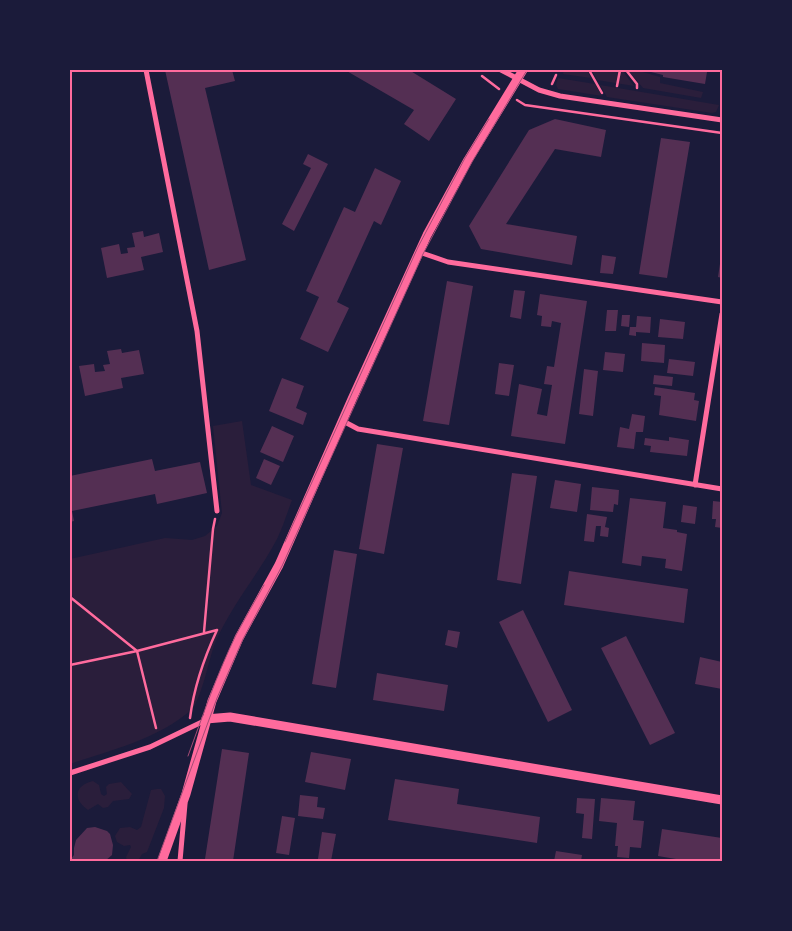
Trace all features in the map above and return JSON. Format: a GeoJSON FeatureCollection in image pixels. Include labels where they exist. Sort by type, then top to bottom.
{"type":"FeatureCollection","features":[{"type":"Feature","properties":{"kind":"street"},"geometry":{"type":"LineString","coordinates":[[146,70],[197,331],[217,511]]}},
{"type":"Feature","properties":{"kind":"street"},"geometry":{"type":"LineString","coordinates":[[501,70],[539,90],[560,96],[722,120]]}},
{"type":"Feature","properties":{"kind":"street"},"geometry":{"type":"LineString","coordinates":[[162,861],[186,794],[212,701],[239,638],[279,564],[419,252],[468,160],[524,70]]}},
{"type":"Feature","properties":{"kind":"street"},"geometry":{"type":"LineString","coordinates":[[419,252],[448,262],[722,302]]}},
{"type":"Feature","properties":{"kind":"street"},"geometry":{"type":"LineString","coordinates":[[695,485],[722,314]]}},
{"type":"Feature","properties":{"kind":"street"},"geometry":{"type":"LineString","coordinates":[[343,421],[358,429],[722,489]]}},
{"type":"Feature","properties":{"kind":"street"},"geometry":{"type":"LineString","coordinates":[[70,773],[150,748],[206,719],[230,717],[722,800]]}},
{"type":"Feature","properties":{"kind":"street"},"geometry":{"type":"LineString","coordinates":[[180,861],[186,794]]}},
{"type":"Feature","properties":{"kind":"path"},"geometry":{"type":"LineString","coordinates":[[617,86],[620,70]]}},
{"type":"Feature","properties":{"kind":"path"},"geometry":{"type":"LineString","coordinates":[[626,70],[637,88]]}},
{"type":"Feature","properties":{"kind":"path"},"geometry":{"type":"LineString","coordinates":[[538,106],[722,134]]}},
{"type":"Feature","properties":{"kind":"path"},"geometry":{"type":"LineString","coordinates":[[204,632],[213,529],[217,511]]}},
{"type":"Feature","properties":{"kind":"path"},"geometry":{"type":"LineString","coordinates":[[70,597],[137,651],[156,728]]}},
{"type":"Feature","properties":{"kind":"path"},"geometry":{"type":"LineString","coordinates":[[70,665],[137,651],[204,632],[218,630],[205,655],[193,702],[189,729]]}},
{"type":"Feature","properties":{"kind":"shaded area"},"geometry":{"type":"Polygon","coordinates":[[[564,70],[587,70],[591,78],[563,74],[564,70]]]}},
{"type":"Feature","properties":{"kind":"shaded area"},"geometry":{"type":"Polygon","coordinates":[[[596,70],[622,70],[634,86],[597,80],[593,72],[596,70]]]}},
{"type":"Feature","properties":{"kind":"shaded area"},"geometry":{"type":"Polygon","coordinates":[[[628,70],[640,71],[660,77],[660,83],[703,92],[701,98],[643,88],[628,70]]]}},
{"type":"Feature","properties":{"kind":"shaded area"},"geometry":{"type":"Polygon","coordinates":[[[558,78],[595,84],[602,96],[558,89],[556,85],[558,78]]]}},
{"type":"Feature","properties":{"kind":"shaded area"},"geometry":{"type":"Polygon","coordinates":[[[600,85],[719,105],[716,112],[712,113],[607,97],[600,85]]]}},
{"type":"Feature","properties":{"kind":"shaded area"},"geometry":{"type":"Polygon","coordinates":[[[242,421],[251,485],[292,500],[277,539],[221,629],[195,705],[178,720],[149,736],[134,743],[70,764],[70,559],[165,538],[192,540],[205,536],[217,526],[222,513],[213,426],[242,421]]]}},
{"type":"Feature","properties":{"kind":"shaded area"},"geometry":{"type":"Polygon","coordinates":[[[93,781],[99,785],[101,794],[104,796],[107,794],[106,787],[109,784],[121,782],[132,794],[129,799],[113,801],[108,807],[103,808],[98,804],[88,810],[80,801],[78,793],[82,786],[93,781]]]}},
{"type":"Feature","properties":{"kind":"shaded area"},"geometry":{"type":"Polygon","coordinates":[[[161,789],[165,796],[164,808],[147,852],[142,854],[138,861],[127,861],[126,857],[131,847],[130,845],[124,846],[117,842],[115,836],[120,828],[130,827],[137,830],[141,827],[151,790],[161,789]]]}},
{"type":"Feature","properties":{"kind":"building"},"geometry":{"type":"Polygon","coordinates":[[[165,70],[232,70],[235,81],[205,88],[246,260],[209,270],[165,70]]]}},
{"type":"Feature","properties":{"kind":"building"},"geometry":{"type":"Polygon","coordinates":[[[345,70],[409,70],[456,99],[429,141],[404,124],[414,110],[345,70]]]}},
{"type":"Feature","properties":{"kind":"building"},"geometry":{"type":"Polygon","coordinates":[[[643,70],[710,70],[707,72],[705,84],[663,77],[663,75],[643,70]]]}},
{"type":"Feature","properties":{"kind":"building"},"geometry":{"type":"Polygon","coordinates":[[[555,119],[606,130],[601,157],[555,149],[506,224],[577,236],[572,265],[481,249],[469,226],[529,130],[555,119]]]}},
{"type":"Feature","properties":{"kind":"building"},"geometry":{"type":"Polygon","coordinates":[[[661,138],[690,142],[667,278],[639,274],[661,138]]]}},
{"type":"Feature","properties":{"kind":"building"},"geometry":{"type":"Polygon","coordinates":[[[308,154],[328,164],[294,231],[282,224],[311,168],[303,164],[308,154]]]}},
{"type":"Feature","properties":{"kind":"building"},"geometry":{"type":"Polygon","coordinates":[[[375,168],[401,181],[381,225],[374,221],[337,302],[349,308],[328,352],[300,339],[319,297],[306,291],[344,207],[355,212],[375,168]]]}},
{"type":"Feature","properties":{"kind":"building"},"geometry":{"type":"Polygon","coordinates":[[[143,231],[144,237],[159,233],[163,252],[141,257],[144,270],[107,278],[101,248],[119,244],[121,254],[128,253],[127,248],[135,247],[132,233],[143,231]]]}},
{"type":"Feature","properties":{"kind":"building"},"geometry":{"type":"Polygon","coordinates":[[[602,255],[616,257],[613,274],[600,273],[602,255]]]}},
{"type":"Feature","properties":{"kind":"building"},"geometry":{"type":"Polygon","coordinates":[[[722,257],[722,278],[718,277],[722,257]]]}},
{"type":"Feature","properties":{"kind":"building"},"geometry":{"type":"Polygon","coordinates":[[[447,281],[473,286],[449,425],[423,421],[447,281]]]}},
{"type":"Feature","properties":{"kind":"building"},"geometry":{"type":"Polygon","coordinates":[[[514,290],[525,291],[521,319],[510,317],[514,290]]]}},
{"type":"Feature","properties":{"kind":"building"},"geometry":{"type":"Polygon","coordinates":[[[540,294],[587,301],[565,444],[511,436],[519,384],[542,389],[537,414],[547,416],[552,385],[544,384],[547,366],[554,367],[561,323],[552,321],[551,327],[541,326],[542,316],[537,315],[540,294]]]}},
{"type":"Feature","properties":{"kind":"building"},"geometry":{"type":"Polygon","coordinates":[[[607,310],[618,310],[616,331],[605,331],[607,310]]]}},
{"type":"Feature","properties":{"kind":"building"},"geometry":{"type":"Polygon","coordinates":[[[622,315],[630,315],[629,327],[621,326],[622,315]]]}},
{"type":"Feature","properties":{"kind":"building"},"geometry":{"type":"Polygon","coordinates":[[[637,316],[651,317],[650,333],[636,332],[636,336],[629,335],[630,327],[636,327],[637,316]]]}},
{"type":"Feature","properties":{"kind":"building"},"geometry":{"type":"Polygon","coordinates":[[[660,319],[685,322],[683,339],[658,337],[660,319]]]}},
{"type":"Feature","properties":{"kind":"building"},"geometry":{"type":"Polygon","coordinates":[[[642,343],[665,345],[664,363],[641,361],[642,343]]]}},
{"type":"Feature","properties":{"kind":"building"},"geometry":{"type":"Polygon","coordinates":[[[121,349],[122,353],[139,350],[144,374],[121,378],[123,388],[85,396],[79,366],[94,364],[95,372],[105,371],[103,365],[110,364],[107,351],[121,349]]]}},
{"type":"Feature","properties":{"kind":"building"},"geometry":{"type":"Polygon","coordinates":[[[605,352],[625,354],[623,372],[603,370],[605,352]]]}},
{"type":"Feature","properties":{"kind":"building"},"geometry":{"type":"Polygon","coordinates":[[[669,359],[695,362],[693,376],[667,373],[669,359]]]}},
{"type":"Feature","properties":{"kind":"building"},"geometry":{"type":"Polygon","coordinates":[[[499,363],[514,365],[509,396],[495,394],[499,363]]]}},
{"type":"Feature","properties":{"kind":"building"},"geometry":{"type":"Polygon","coordinates":[[[584,369],[598,371],[593,416],[579,414],[584,369]]]}},
{"type":"Feature","properties":{"kind":"building"},"geometry":{"type":"Polygon","coordinates":[[[654,375],[673,377],[672,386],[653,384],[654,375]]]}},
{"type":"Feature","properties":{"kind":"building"},"geometry":{"type":"Polygon","coordinates":[[[282,378],[304,386],[296,408],[307,413],[303,425],[269,411],[282,378]]]}},
{"type":"Feature","properties":{"kind":"building"},"geometry":{"type":"Polygon","coordinates":[[[655,387],[695,393],[694,400],[699,401],[696,421],[659,415],[661,396],[654,395],[655,387]]]}},
{"type":"Feature","properties":{"kind":"building"},"geometry":{"type":"Polygon","coordinates":[[[632,414],[645,416],[643,432],[636,432],[634,449],[617,447],[620,427],[629,429],[632,414]]]}},
{"type":"Feature","properties":{"kind":"building"},"geometry":{"type":"Polygon","coordinates":[[[272,426],[294,436],[283,462],[260,452],[272,426]]]}},
{"type":"Feature","properties":{"kind":"building"},"geometry":{"type":"Polygon","coordinates":[[[669,437],[689,440],[687,456],[650,452],[651,446],[644,445],[645,438],[669,441],[669,437]]]}},
{"type":"Feature","properties":{"kind":"building"},"geometry":{"type":"Polygon","coordinates":[[[377,444],[403,448],[384,554],[359,549],[377,444]]]}},
{"type":"Feature","properties":{"kind":"building"},"geometry":{"type":"Polygon","coordinates":[[[152,459],[155,471],[200,462],[207,493],[157,504],[155,494],[72,511],[74,521],[70,522],[70,476],[152,459]]]}},
{"type":"Feature","properties":{"kind":"building"},"geometry":{"type":"Polygon","coordinates":[[[264,459],[280,466],[271,485],[256,478],[264,459]]]}},
{"type":"Feature","properties":{"kind":"building"},"geometry":{"type":"Polygon","coordinates":[[[512,473],[537,476],[521,584],[497,580],[512,473]]]}},
{"type":"Feature","properties":{"kind":"building"},"geometry":{"type":"Polygon","coordinates":[[[555,480],[581,484],[577,512],[550,508],[555,480]]]}},
{"type":"Feature","properties":{"kind":"building"},"geometry":{"type":"Polygon","coordinates":[[[592,487],[619,490],[618,505],[614,504],[613,512],[590,510],[592,487]]]}},
{"type":"Feature","properties":{"kind":"building"},"geometry":{"type":"Polygon","coordinates":[[[630,498],[666,502],[663,528],[687,534],[682,571],[665,568],[666,559],[642,556],[641,566],[622,563],[630,498]]]}},
{"type":"Feature","properties":{"kind":"building"},"geometry":{"type":"Polygon","coordinates":[[[713,501],[722,502],[722,528],[715,527],[716,519],[712,519],[713,501]]]}},
{"type":"Feature","properties":{"kind":"building"},"geometry":{"type":"Polygon","coordinates":[[[683,505],[697,507],[695,524],[681,522],[683,505]]]}},
{"type":"Feature","properties":{"kind":"building"},"geometry":{"type":"Polygon","coordinates":[[[587,514],[607,517],[605,527],[609,528],[608,537],[600,536],[601,526],[596,526],[594,542],[584,541],[587,514]]]}},
{"type":"Feature","properties":{"kind":"building"},"geometry":{"type":"Polygon","coordinates":[[[334,550],[357,554],[336,688],[312,684],[334,550]]]}},
{"type":"Feature","properties":{"kind":"building"},"geometry":{"type":"Polygon","coordinates":[[[569,571],[688,589],[684,623],[564,605],[569,571]]]}},
{"type":"Feature","properties":{"kind":"building"},"geometry":{"type":"Polygon","coordinates":[[[523,610],[572,710],[548,722],[499,622],[523,610]]]}},
{"type":"Feature","properties":{"kind":"building"},"geometry":{"type":"Polygon","coordinates":[[[448,630],[460,632],[457,648],[445,645],[448,630]]]}},
{"type":"Feature","properties":{"kind":"building"},"geometry":{"type":"Polygon","coordinates":[[[626,636],[675,733],[650,745],[601,648],[626,636]]]}},
{"type":"Feature","properties":{"kind":"building"},"geometry":{"type":"Polygon","coordinates":[[[700,657],[722,662],[722,689],[695,684],[700,657]]]}},
{"type":"Feature","properties":{"kind":"building"},"geometry":{"type":"Polygon","coordinates":[[[377,673],[448,685],[444,711],[373,700],[377,673]]]}},
{"type":"Feature","properties":{"kind":"building"},"geometry":{"type":"Polygon","coordinates":[[[222,749],[249,753],[233,861],[205,859],[222,749]]]}},
{"type":"Feature","properties":{"kind":"building"},"geometry":{"type":"Polygon","coordinates":[[[311,752],[351,759],[345,790],[305,782],[311,752]]]}},
{"type":"Feature","properties":{"kind":"building"},"geometry":{"type":"Polygon","coordinates":[[[395,779],[459,789],[457,804],[540,817],[537,843],[388,820],[395,779]]]}},
{"type":"Feature","properties":{"kind":"building"},"geometry":{"type":"Polygon","coordinates":[[[300,795],[318,797],[317,807],[325,808],[323,819],[298,816],[300,795]]]}},
{"type":"Feature","properties":{"kind":"building"},"geometry":{"type":"Polygon","coordinates":[[[577,798],[595,799],[592,839],[582,838],[584,814],[576,813],[577,798]]]}},
{"type":"Feature","properties":{"kind":"building"},"geometry":{"type":"Polygon","coordinates":[[[601,798],[635,801],[633,820],[644,821],[641,848],[630,847],[629,858],[617,857],[618,846],[615,846],[617,823],[599,821],[601,798]]]}},
{"type":"Feature","properties":{"kind":"building"},"geometry":{"type":"Polygon","coordinates":[[[282,816],[295,818],[289,855],[276,853],[282,816]]]}},
{"type":"Feature","properties":{"kind":"building"},"geometry":{"type":"Polygon","coordinates":[[[95,827],[110,834],[113,845],[112,855],[105,861],[73,861],[71,859],[74,855],[76,840],[87,828],[95,827]]]}},
{"type":"Feature","properties":{"kind":"building"},"geometry":{"type":"Polygon","coordinates":[[[662,829],[722,838],[722,861],[688,861],[658,856],[662,829]]]}},
{"type":"Feature","properties":{"kind":"building"},"geometry":{"type":"Polygon","coordinates":[[[322,832],[336,834],[331,861],[318,859],[322,832]]]}},
{"type":"Feature","properties":{"kind":"building"},"geometry":{"type":"Polygon","coordinates":[[[556,851],[582,855],[581,861],[554,861],[556,851]]]}},
{"type":"Feature","properties":{"kind":"tram line"},"geometry":{"type":"LineString","coordinates":[[157,861],[217,698],[243,639],[282,566],[423,254],[472,162],[527,70]]}},
{"type":"Feature","properties":{"kind":"tram line"},"geometry":{"type":"LineString","coordinates":[[285,542],[418,247],[465,158],[489,119]]}},
{"type":"Feature","properties":{"kind":"tram line"},"geometry":{"type":"LineString","coordinates":[[188,756],[229,650],[264,585]]}}]}
